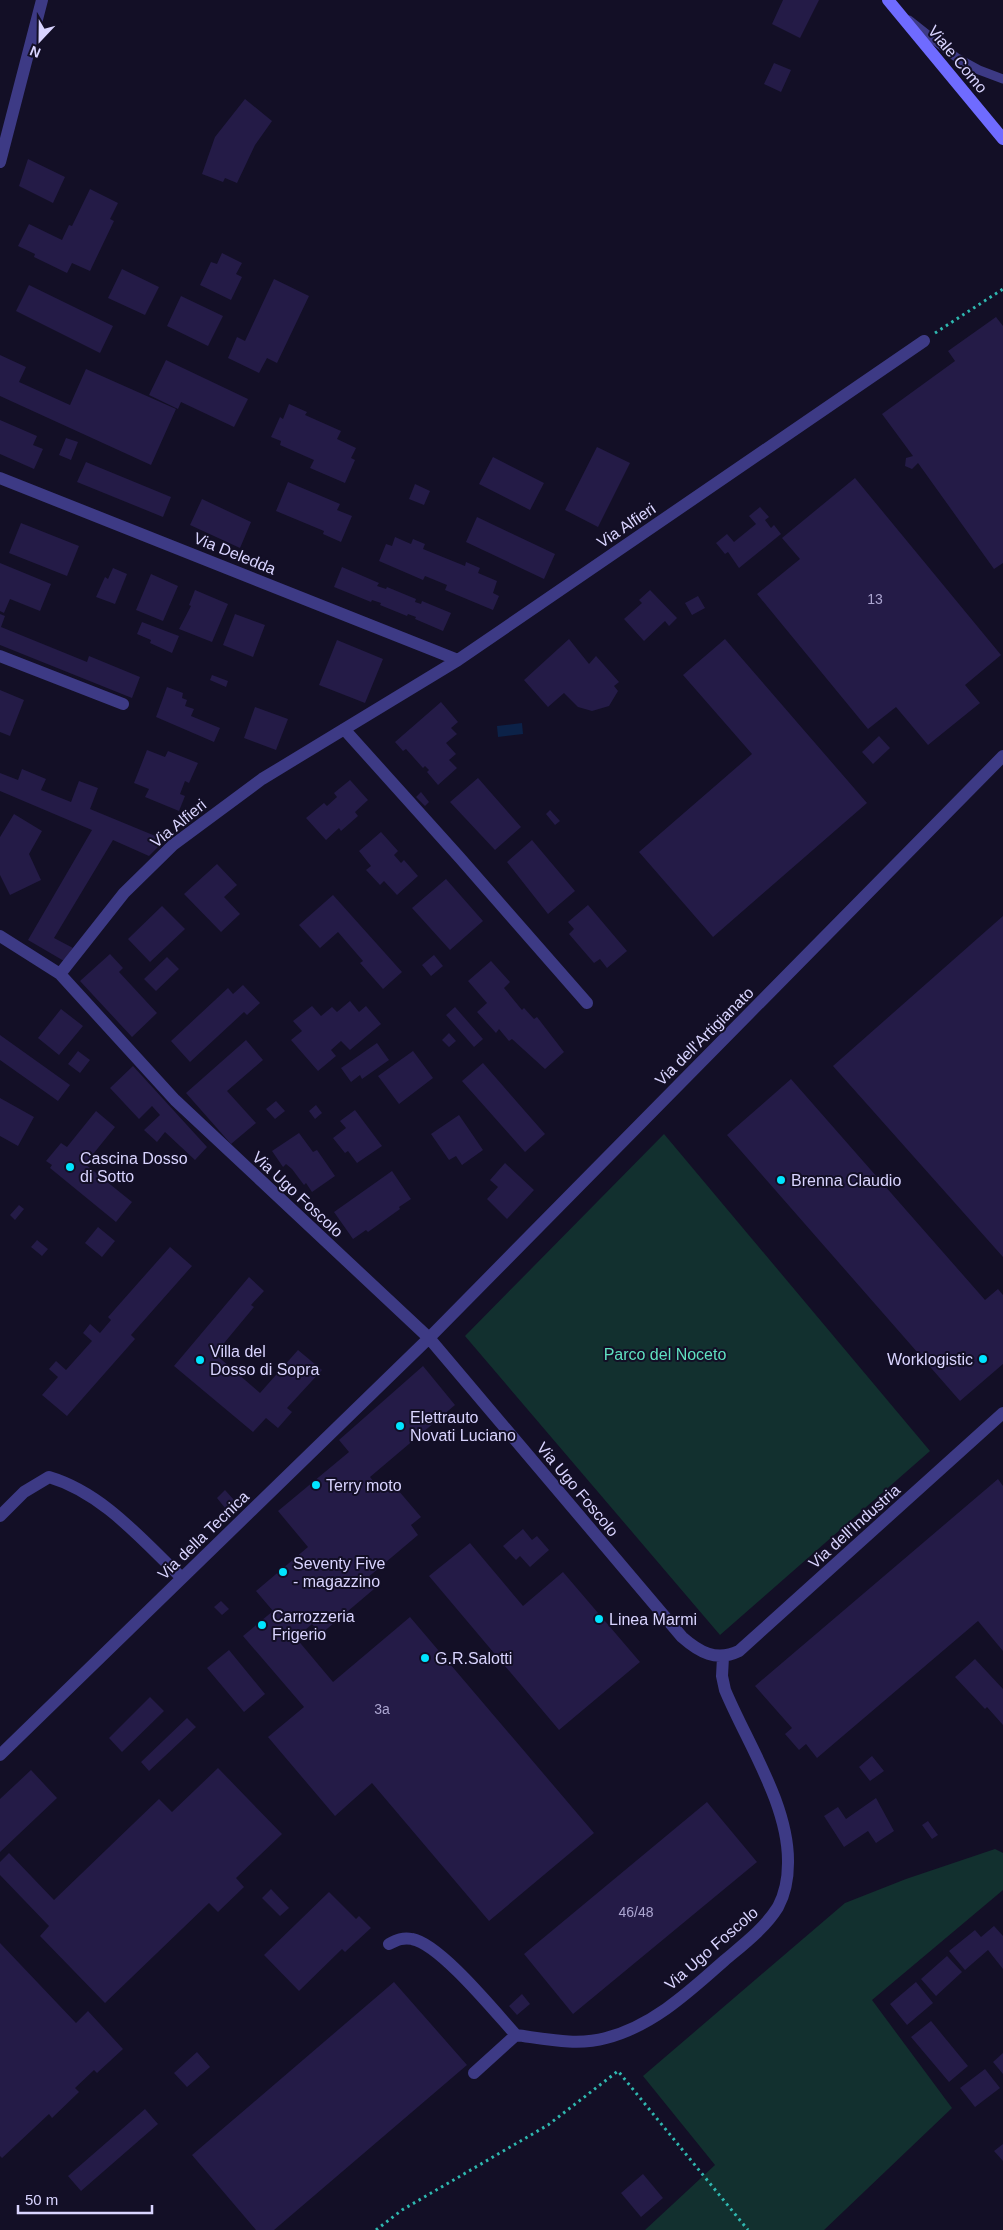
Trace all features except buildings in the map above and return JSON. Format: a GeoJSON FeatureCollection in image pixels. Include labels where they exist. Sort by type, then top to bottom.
{"type":"FeatureCollection","features":[{"type":"Feature","properties":{"kind":"main road","name":"Viale Como"},"geometry":{"type":"LineString","coordinates":[[888,0],[1003,139]]}},
{"type":"Feature","properties":{"kind":"street"},"geometry":{"type":"LineString","coordinates":[[0,162],[42,0]]}},
{"type":"Feature","properties":{"kind":"street","name":"Via Alfieri"},"geometry":{"type":"LineString","coordinates":[[60,974],[124,893],[173,845],[262,779],[458,660],[924,341]]}},
{"type":"Feature","properties":{"kind":"street","name":"Via Deledda"},"geometry":{"type":"LineString","coordinates":[[0,478],[458,660]]}},
{"type":"Feature","properties":{"kind":"street"},"geometry":{"type":"LineString","coordinates":[[0,656],[123,704]]}},
{"type":"Feature","properties":{"kind":"street"},"geometry":{"type":"LineString","coordinates":[[344,729],[587,1003]]}},
{"type":"Feature","properties":{"kind":"street","name":"Via dell'Artigianato"},"geometry":{"type":"LineString","coordinates":[[429,1338],[1003,756]]}},
{"type":"Feature","properties":{"kind":"street","name":"Via Ugo Foscolo"},"geometry":{"type":"LineString","coordinates":[[0,936],[60,974],[180,1105],[429,1338],[682,1636],[700,1651],[723,1657],[722,1676],[725,1690],[770,1790],[785,1835],[788,1873],[784,1895],[779,1905],[762,1928],[699,1983],[658,2014],[632,2029],[605,2039],[575,2042],[516,2035]]}},
{"type":"Feature","properties":{"kind":"street","name":"Via della Tecnica"},"geometry":{"type":"LineString","coordinates":[[0,1755],[429,1338]]}},
{"type":"Feature","properties":{"kind":"street","name":"Via dell'Industria"},"geometry":{"type":"LineString","coordinates":[[723,1657],[739,1651],[1003,1413]]}},
{"type":"Feature","properties":{"kind":"street"},"geometry":{"type":"LineString","coordinates":[[0,1516],[24,1492],[49,1477],[70,1483],[100,1502],[182,1578]]}},
{"type":"Feature","properties":{"kind":"street"},"geometry":{"type":"LineString","coordinates":[[389,1944],[398,1940],[412,1939],[429,1946],[447,1962],[516,2035],[474,2073]]}},
{"type":"Feature","properties":{"kind":"lane"},"geometry":{"type":"LineString","coordinates":[[900,14],[930,35],[957,58],[979,70],[1003,79]]}},
{"type":"Feature","properties":{"kind":"path"},"geometry":{"type":"LineString","coordinates":[[924,341],[1003,289]]}},
{"type":"Feature","properties":{"kind":"path"},"geometry":{"type":"LineString","coordinates":[[376,2230],[402,2210],[548,2126],[618,2071],[748,2230]]}},
{"type":"Feature","properties":{"kind":"green space","name":"Parco del Noceto"},"geometry":{"type":"Polygon","coordinates":[[[664,1134],[930,1451],[720,1635],[465,1336],[664,1134]]]}},
{"type":"Feature","properties":{"kind":"green space"},"geometry":{"type":"Polygon","coordinates":[[[995,1849],[1003,1853],[1003,1890],[872,2000],[952,2108],[824,2230],[645,2230],[715,2165],[643,2076],[845,1903],[906,1879],[995,1849]]]}},
{"type":"Feature","properties":{"kind":"water"},"geometry":{"type":"Polygon","coordinates":[[[522,723],[523,734],[498,737],[497,726],[522,723]]]}},
{"type":"Feature","properties":{"kind":"place","name":"Cascina Dosso di Sotto"},"geometry":{"type":"Point","coordinates":[70,1167]}},
{"type":"Feature","properties":{"kind":"place","name":"Brenna Claudio"},"geometry":{"type":"Point","coordinates":[781,1180]}},
{"type":"Feature","properties":{"kind":"place","name":"Worklogistic"},"geometry":{"type":"Point","coordinates":[983,1359]}},
{"type":"Feature","properties":{"kind":"place","name":"Villa del Dosso di Sopra"},"geometry":{"type":"Point","coordinates":[200,1360]}},
{"type":"Feature","properties":{"kind":"place","name":"Elettrauto Novati Luciano"},"geometry":{"type":"Point","coordinates":[400,1426]}},
{"type":"Feature","properties":{"kind":"place","name":"Terry moto"},"geometry":{"type":"Point","coordinates":[316,1485]}},
{"type":"Feature","properties":{"kind":"place","name":"Seventy Five - magazzino"},"geometry":{"type":"Point","coordinates":[283,1572]}},
{"type":"Feature","properties":{"kind":"place","name":"Linea Marmi"},"geometry":{"type":"Point","coordinates":[599,1619]}},
{"type":"Feature","properties":{"kind":"place","name":"Carrozzeria Frigerio"},"geometry":{"type":"Point","coordinates":[262,1625]}},
{"type":"Feature","properties":{"kind":"place","name":"G.R.Salotti"},"geometry":{"type":"Point","coordinates":[425,1658]}}]}
